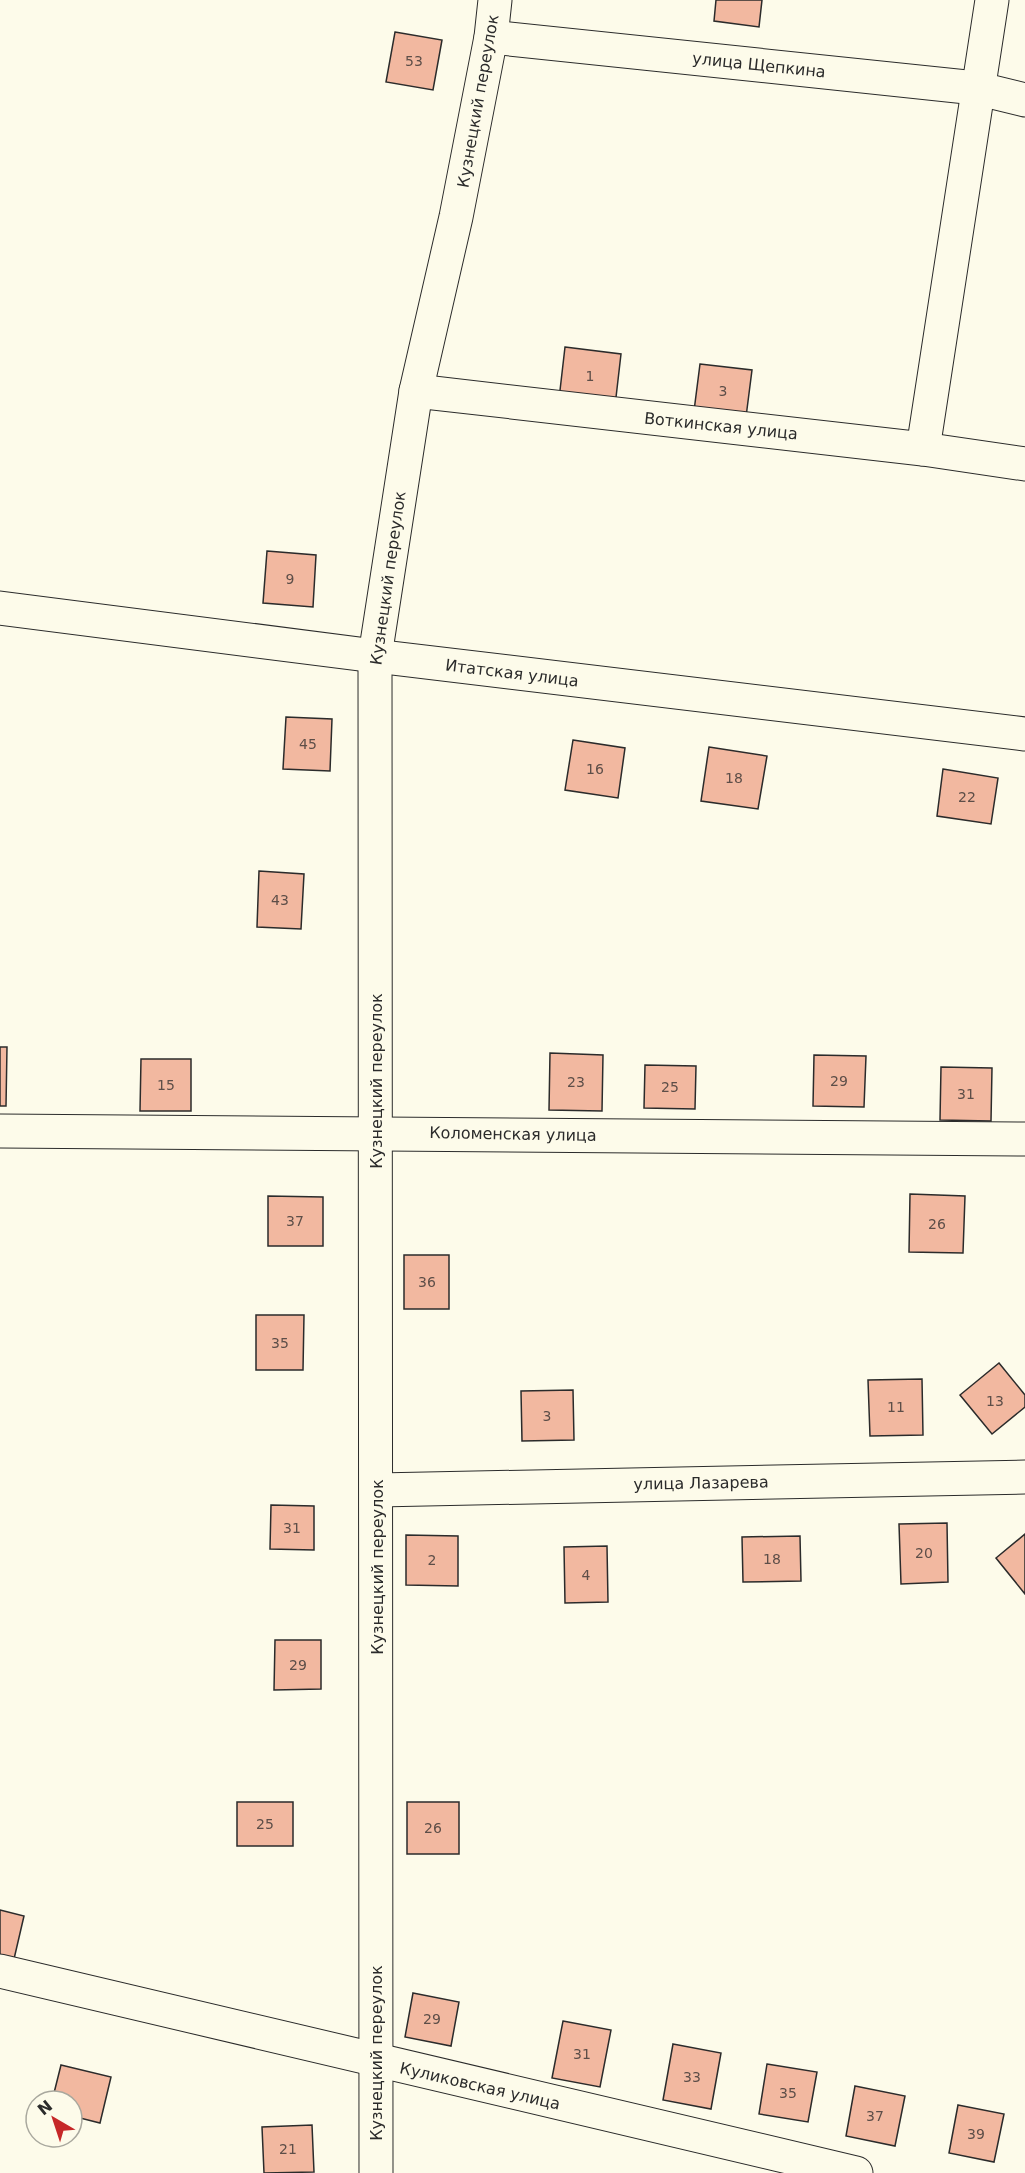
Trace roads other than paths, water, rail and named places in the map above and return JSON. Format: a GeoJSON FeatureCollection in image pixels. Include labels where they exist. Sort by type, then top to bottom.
{"type":"FeatureCollection","features":[{"type":"Feature","properties":{"kind":"street","name":"Кузнецкий переулок"},"geometry":{"type":"LineString","coordinates":[[376,2173],[378,1490],[375,656],[416,392],[456,217],[491,37],[495,0]]}},
{"type":"Feature","properties":{"kind":"street"},"geometry":{"type":"LineString","coordinates":[[923,449],[976,88],[992,0]]}},
{"type":"Feature","properties":{"kind":"street","name":"улица Щепкина"},"geometry":{"type":"LineString","coordinates":[[491,37],[976,88],[1025,100]]}},
{"type":"Feature","properties":{"kind":"street","name":"Воткинская улица"},"geometry":{"type":"LineString","coordinates":[[416,392],[923,449],[1025,464]]}},
{"type":"Feature","properties":{"kind":"street","name":"Итатская улица"},"geometry":{"type":"LineString","coordinates":[[0,608],[375,656],[1025,734]]}},
{"type":"Feature","properties":{"kind":"street","name":"Коломенская улица"},"geometry":{"type":"LineString","coordinates":[[0,1131],[376,1132],[1025,1139]]}},
{"type":"Feature","properties":{"kind":"street","name":"улица Лазарева"},"geometry":{"type":"LineString","coordinates":[[378,1490],[1025,1477]]}},
{"type":"Feature","properties":{"kind":"street","name":"Куликовская улица"},"geometry":{"type":"LineString","coordinates":[[0,1971],[856,2173]]}}]}
